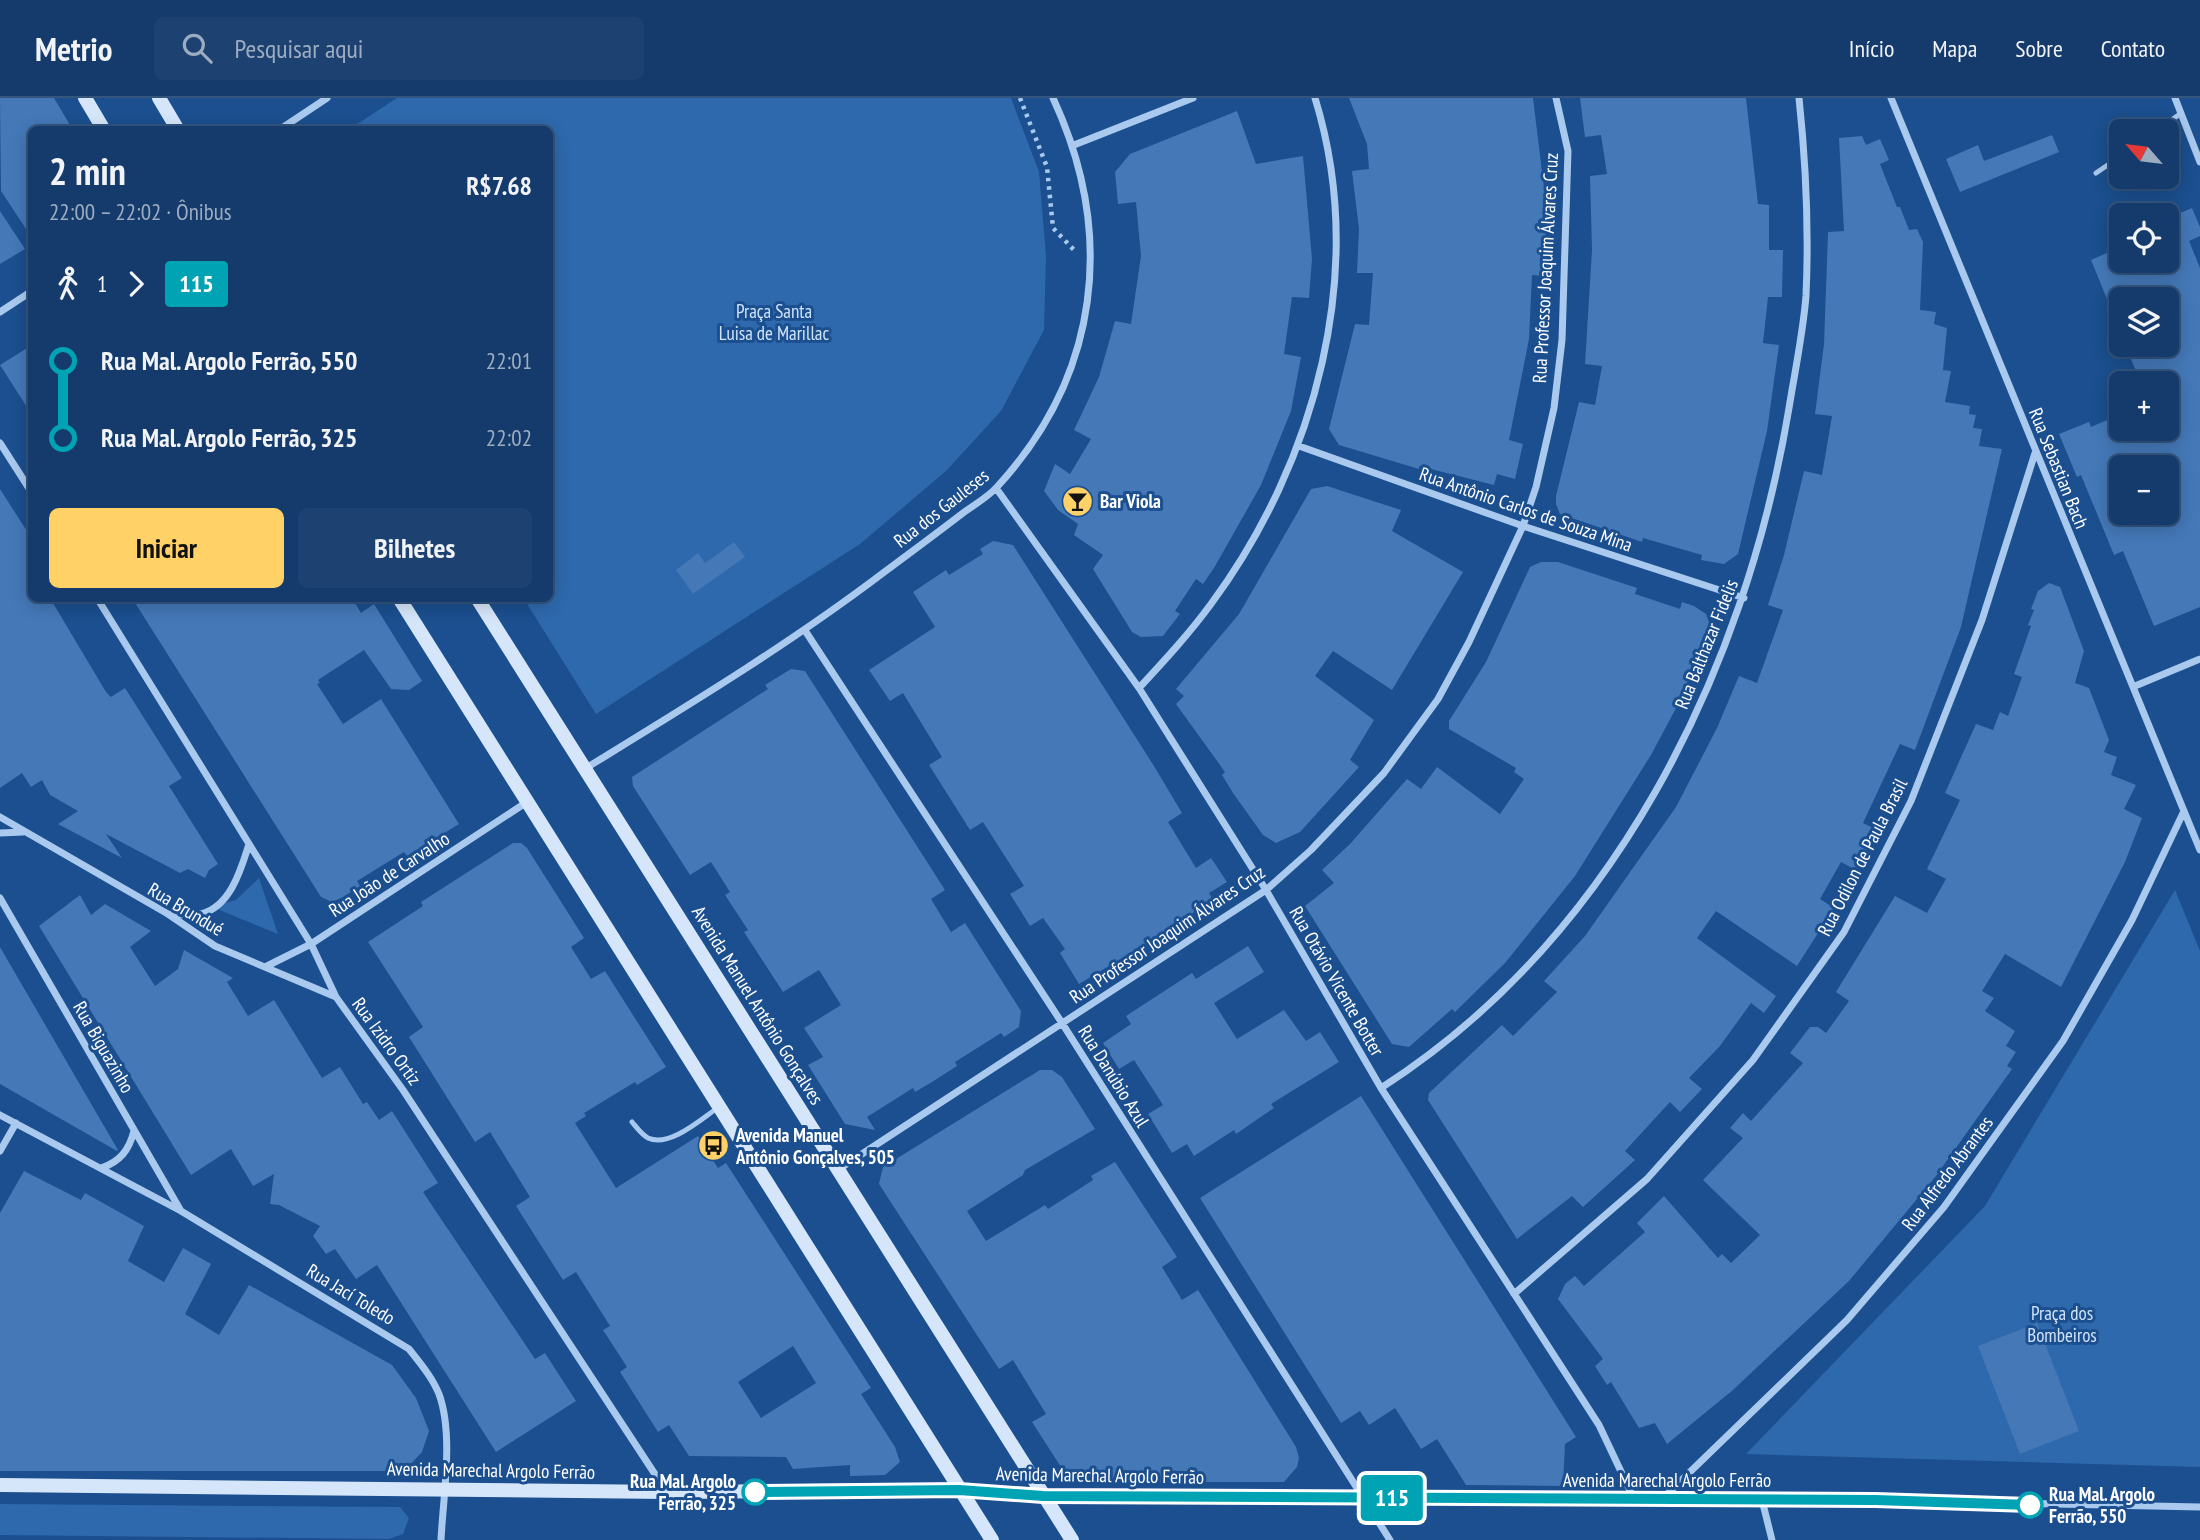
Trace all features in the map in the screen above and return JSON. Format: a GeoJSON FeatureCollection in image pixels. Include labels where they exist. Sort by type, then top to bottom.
{"type":"FeatureCollection","features":[{"type":"Feature","properties":{"kind":"main road"},"geometry":{"type":"LineString","coordinates":[[85,98],[102,126]]}},
{"type":"Feature","properties":{"kind":"main road"},"geometry":{"type":"LineString","coordinates":[[159,98],[176,126]]}},
{"type":"Feature","properties":{"kind":"main road"},"geometry":{"type":"LineString","coordinates":[[401,602],[992,1540]]}},
{"type":"Feature","properties":{"kind":"main road","name":"Avenida Manuel Antônio Gonçalves"},"geometry":{"type":"LineString","coordinates":[[480,602],[1072,1540]]}},
{"type":"Feature","properties":{"kind":"main road","name":"Avenida Marechal Argolo Ferrão"},"geometry":{"type":"LineString","coordinates":[[0,1485],[667,1492],[959,1490],[1043,1496]]}},
{"type":"Feature","properties":{"kind":"street"},"geometry":{"type":"LineString","coordinates":[[285,126],[327,98]]}},
{"type":"Feature","properties":{"kind":"street","name":"Rua dos Gauleses"},"geometry":{"type":"LineString","coordinates":[[806,632],[996,488],[1055,408],[1074,364],[1086,317],[1090,267],[1087,204],[1074,145],[1053,98]]}},
{"type":"Feature","properties":{"kind":"street"},"geometry":{"type":"LineString","coordinates":[[1074,145],[1193,98]]}},
{"type":"Feature","properties":{"kind":"street"},"geometry":{"type":"LineString","coordinates":[[1139,688],[1213,602],[1258,526],[1299,446],[1321,374],[1332,303],[1337,231],[1333,180],[1315,98]]}},
{"type":"Feature","properties":{"kind":"street","name":"Rua Professor Joaquim Álvares Cruz"},"geometry":{"type":"LineString","coordinates":[[839,1169],[1266,890],[1311,850],[1384,773],[1438,699],[1469,642],[1523,526],[1536,487],[1553,408],[1562,340],[1568,151],[1556,98]]}},
{"type":"Feature","properties":{"kind":"street","name":"Rua Balthazar Fidelis"},"geometry":{"type":"LineString","coordinates":[[1381,1088],[1432,1055],[1521,975],[1590,894],[1685,737],[1744,598],[1768,520],[1782,450],[1805,297],[1807,178],[1799,98]]}},
{"type":"Feature","properties":{"kind":"street","name":"Rua Sebastian Bach"},"geometry":{"type":"LineString","coordinates":[[1891,98],[2035,453],[2135,686],[2200,850]]}},
{"type":"Feature","properties":{"kind":"street"},"geometry":{"type":"LineString","coordinates":[[2175,98],[2200,162]]}},
{"type":"Feature","properties":{"kind":"street"},"geometry":{"type":"LineString","coordinates":[[0,312],[28,294]]}},
{"type":"Feature","properties":{"kind":"street"},"geometry":{"type":"LineString","coordinates":[[0,443],[28,487]]}},
{"type":"Feature","properties":{"kind":"street","name":"Rua Antônio Carlos de Souza Mina"},"geometry":{"type":"LineString","coordinates":[[1299,446],[1523,526],[1744,598]]}},
{"type":"Feature","properties":{"kind":"street","name":"Rua Odilon de Paula Brasil"},"geometry":{"type":"LineString","coordinates":[[1514,1294],[1656,1169],[1753,1060],[1844,932],[1912,801],[1982,620],[2035,453]]}},
{"type":"Feature","properties":{"kind":"street","name":"Rua Otávio Vicente Botter"},"geometry":{"type":"LineString","coordinates":[[996,488],[1139,688],[1266,890],[1381,1088],[1599,1426],[1634,1499]]}},
{"type":"Feature","properties":{"kind":"street","name":"Rua Izidro Ortiz"},"geometry":{"type":"LineString","coordinates":[[99,602],[311,944],[336,997],[403,1090],[667,1492]]}},
{"type":"Feature","properties":{"kind":"street"},"geometry":{"type":"LineString","coordinates":[[586,768],[806,632]]}},
{"type":"Feature","properties":{"kind":"street","name":"Rua Danúbio Azul"},"geometry":{"type":"LineString","coordinates":[[806,632],[1062,1023],[1390,1540]]}},
{"type":"Feature","properties":{"kind":"street"},"geometry":{"type":"LineString","coordinates":[[2135,686],[2200,659]]}},
{"type":"Feature","properties":{"kind":"street","name":"Rua João de Carvalho"},"geometry":{"type":"LineString","coordinates":[[265,967],[311,944],[527,803]]}},
{"type":"Feature","properties":{"kind":"street","name":"Rua Alfredo Abrantes"},"geometry":{"type":"LineString","coordinates":[[1662,1499],[1847,1320],[1944,1207],[2063,1041],[2132,920],[2184,811]]}},
{"type":"Feature","properties":{"kind":"street","name":"Rua Brundué"},"geometry":{"type":"LineString","coordinates":[[0,817],[167,914],[215,946],[336,997]]}},
{"type":"Feature","properties":{"kind":"street"},"geometry":{"type":"LineString","coordinates":[[0,832],[27,832]]}},
{"type":"Feature","properties":{"kind":"street"},"geometry":{"type":"LineString","coordinates":[[167,914],[201,914],[217,905],[239,877],[249,844]]}},
{"type":"Feature","properties":{"kind":"street","name":"Rua Biguazinho"},"geometry":{"type":"LineString","coordinates":[[0,898],[181,1211]]}},
{"type":"Feature","properties":{"kind":"street","name":"Rua Jací Toledo"},"geometry":{"type":"LineString","coordinates":[[0,1115],[181,1211],[409,1349],[425,1369],[438,1394],[446,1424],[441,1540]]}},
{"type":"Feature","properties":{"kind":"street"},"geometry":{"type":"LineString","coordinates":[[0,1151],[16,1123]]}},
{"type":"Feature","properties":{"kind":"street"},"geometry":{"type":"LineString","coordinates":[[100,1168],[120,1159],[128,1149],[134,1131]]}},
{"type":"Feature","properties":{"kind":"street","name":"Avenida Marechal Argolo Ferrão"},"geometry":{"type":"LineString","coordinates":[[1043,1496],[1662,1499],[2200,1507]]}},
{"type":"Feature","properties":{"kind":"street"},"geometry":{"type":"LineString","coordinates":[[1762,1500],[1772,1540]]}},
{"type":"Feature","properties":{"kind":"lane"},"geometry":{"type":"LineString","coordinates":[[2173,119],[2180,114]]}},
{"type":"Feature","properties":{"kind":"lane"},"geometry":{"type":"LineString","coordinates":[[2096,173],[2109,164]]}},
{"type":"Feature","properties":{"kind":"lane"},"geometry":{"type":"LineString","coordinates":[[632,1122],[645,1137],[656,1140],[669,1138],[719,1107]]}},
{"type":"Feature","properties":{"kind":"path"},"geometry":{"type":"LineString","coordinates":[[1020,98],[1047,167],[1053,228]]}},
{"type":"Feature","properties":{"kind":"green space","name":"Praça Santa Luisa de Marillac"},"geometry":{"type":"Polygon","coordinates":[[[397,98],[1011,98],[1039,172],[1046,256],[1044,330],[1001,411],[946,471],[860,544],[596,714],[526,602],[553,602],[553,126],[354,126],[397,98]]]}},
{"type":"Feature","properties":{"kind":"green space"},"geometry":{"type":"Polygon","coordinates":[[[259,878],[278,934],[212,907],[236,900],[259,878]]]}},
{"type":"Feature","properties":{"kind":"green space","name":"Praça dos Bombeiros"},"geometry":{"type":"Polygon","coordinates":[[[2175,890],[2200,951],[2200,1467],[1746,1454],[1985,1206],[2175,890]]]}},
{"type":"Feature","properties":{"kind":"green space"},"geometry":{"type":"Polygon","coordinates":[[[0,1504],[400,1507],[409,1518],[403,1534],[389,1539],[0,1535],[0,1504]]]}},
{"type":"Feature","properties":{"kind":"building"},"geometry":{"type":"Polygon","coordinates":[[[0,98],[54,98],[71,126],[28,126],[28,232],[1,191],[0,98]]]}},
{"type":"Feature","properties":{"kind":"building"},"geometry":{"type":"Polygon","coordinates":[[[1349,98],[1533,98],[1546,204],[1546,276],[1532,275],[1529,339],[1509,440],[1523,444],[1515,479],[1497,474],[1494,485],[1419,466],[1419,469],[1339,445],[1329,429],[1355,324],[1369,325],[1373,273],[1357,273],[1359,229],[1352,171],[1369,169],[1367,144],[1349,98]]]}},
{"type":"Feature","properties":{"kind":"building"},"geometry":{"type":"Polygon","coordinates":[[[1580,98],[1746,98],[1758,204],[1769,205],[1769,250],[1783,250],[1782,297],[1768,297],[1763,343],[1779,345],[1767,431],[1738,554],[1724,564],[1701,560],[1702,555],[1643,538],[1642,542],[1560,514],[1556,504],[1579,402],[1595,405],[1602,366],[1585,364],[1592,250],[1590,176],[1607,174],[1601,135],[1585,137],[1580,98]]]}},
{"type":"Feature","properties":{"kind":"building"},"geometry":{"type":"Polygon","coordinates":[[[1237,111],[1256,164],[1303,156],[1312,259],[1309,298],[1292,297],[1284,354],[1301,357],[1291,411],[1261,485],[1214,568],[1203,584],[1196,579],[1175,611],[1180,614],[1163,636],[1141,637],[1132,632],[1093,569],[1103,555],[1074,535],[1078,524],[1058,510],[1044,491],[1055,464],[1070,474],[1091,439],[1074,430],[1099,377],[1115,321],[1131,324],[1141,256],[1136,202],[1118,204],[1115,172],[1130,154],[1237,111]]]}},
{"type":"Feature","properties":{"kind":"building"},"geometry":{"type":"Polygon","coordinates":[[[2052,135],[2059,152],[1960,192],[1946,159],[1978,145],[1984,161],[2052,135]]]}},
{"type":"Feature","properties":{"kind":"building"},"geometry":{"type":"Polygon","coordinates":[[[1862,136],[1866,145],[1880,139],[1889,160],[1880,164],[1897,207],[1900,207],[1909,230],[1917,229],[1923,242],[1920,310],[1936,312],[1934,324],[1947,328],[1943,370],[1951,371],[1945,402],[1970,406],[1969,414],[1976,415],[1973,428],[1982,429],[1979,446],[2002,449],[1961,627],[1915,750],[1900,744],[1863,823],[1877,830],[1856,870],[1841,862],[1820,899],[1834,908],[1797,966],[1716,911],[1697,938],[1776,996],[1764,1013],[1751,1003],[1720,1046],[1689,1078],[1702,1089],[1680,1112],[1670,1102],[1625,1151],[1635,1160],[1583,1207],[1572,1196],[1517,1239],[1428,1100],[1429,1093],[1502,1025],[1513,1036],[1557,992],[1544,981],[1585,936],[1676,807],[1717,728],[1739,676],[1757,683],[1783,610],[1768,605],[1784,555],[1804,471],[1822,475],[1832,416],[1815,414],[1824,344],[1828,232],[1844,231],[1839,138],[1862,136]]]}},
{"type":"Feature","properties":{"kind":"building"},"geometry":{"type":"Polygon","coordinates":[[[2192,208],[2200,227],[2200,236],[2189,241],[2200,268],[2200,607],[2154,626],[2123,551],[2114,555],[2081,475],[2077,477],[2059,434],[2089,422],[2091,427],[2109,419],[2109,441],[2179,441],[2179,371],[2136,371],[2130,357],[2179,357],[2179,287],[2109,287],[2107,299],[2091,260],[2109,252],[2109,273],[2179,273],[2179,214],[2192,208]]]}},
{"type":"Feature","properties":{"kind":"building"},"geometry":{"type":"Polygon","coordinates":[[[0,211],[25,249],[0,264],[0,211]]]}},
{"type":"Feature","properties":{"kind":"building"},"geometry":{"type":"Polygon","coordinates":[[[28,348],[28,409],[0,365],[28,348]]]}},
{"type":"Feature","properties":{"kind":"building"},"geometry":{"type":"Polygon","coordinates":[[[1327,486],[1401,510],[1392,531],[1463,572],[1392,690],[1333,651],[1315,676],[1374,720],[1350,760],[1359,767],[1300,832],[1276,843],[1263,835],[1233,793],[1222,775],[1225,772],[1176,704],[1184,696],[1176,689],[1239,614],[1311,489],[1327,486]]]}},
{"type":"Feature","properties":{"kind":"building"},"geometry":{"type":"Polygon","coordinates":[[[0,489],[28,533],[28,602],[52,602],[106,692],[111,697],[125,688],[182,778],[169,786],[218,864],[209,870],[205,878],[188,869],[180,873],[106,834],[122,858],[58,824],[78,811],[50,795],[42,780],[31,787],[22,773],[0,788],[0,489]]]}},
{"type":"Feature","properties":{"kind":"building"},"geometry":{"type":"Polygon","coordinates":[[[993,541],[1013,545],[1154,766],[1182,813],[1168,822],[1196,868],[1211,858],[1227,882],[1209,893],[1213,900],[1180,921],[1183,925],[1153,943],[1152,940],[1079,984],[1060,953],[1065,949],[1043,918],[1030,926],[1010,894],[1024,886],[983,822],[970,830],[929,765],[942,757],[903,693],[890,701],[869,670],[935,627],[913,592],[946,570],[949,575],[983,554],[980,549],[993,541]]]}},
{"type":"Feature","properties":{"kind":"building"},"geometry":{"type":"Polygon","coordinates":[[[734,542],[745,557],[693,594],[676,570],[698,553],[705,563],[734,542]]]}},
{"type":"Feature","properties":{"kind":"building"},"geometry":{"type":"Polygon","coordinates":[[[1541,562],[1558,562],[1637,588],[1635,594],[1680,609],[1682,602],[1694,606],[1706,614],[1711,628],[1675,710],[1651,755],[1575,876],[1505,963],[1455,1012],[1452,1009],[1409,1047],[1392,1044],[1305,906],[1334,883],[1322,870],[1350,844],[1407,779],[1421,789],[1437,767],[1500,814],[1524,779],[1514,772],[1516,768],[1449,729],[1449,721],[1486,662],[1530,567],[1541,562]]]}},
{"type":"Feature","properties":{"kind":"building"},"geometry":{"type":"Polygon","coordinates":[[[2049,583],[2060,587],[2084,651],[2075,683],[2089,688],[2109,740],[2104,752],[2117,757],[2111,775],[2136,785],[2124,809],[2142,818],[2125,862],[2061,987],[2005,954],[1982,991],[1994,998],[1985,1011],[2015,1031],[2006,1046],[2016,1052],[2007,1066],[2012,1069],[1936,1176],[1849,1281],[1733,1390],[1667,1444],[1655,1423],[1639,1428],[1611,1382],[1607,1385],[1595,1366],[1603,1359],[1558,1299],[1565,1284],[1575,1276],[1584,1286],[1645,1232],[1637,1223],[1664,1196],[1718,1258],[1722,1254],[1731,1263],[1760,1235],[1703,1180],[1743,1138],[1730,1128],[1743,1113],[1751,1121],[1803,1063],[1790,1053],[1810,1027],[1818,1027],[1826,1033],[1849,1001],[1836,992],[1895,896],[1927,913],[1946,879],[1927,869],[1960,800],[1945,793],[1976,724],[1993,730],[2000,712],[2008,716],[2022,677],[2014,674],[2031,626],[2028,625],[2034,610],[2031,609],[2038,591],[2049,583]]]}},
{"type":"Feature","properties":{"kind":"building"},"geometry":{"type":"Polygon","coordinates":[[[135,602],[354,602],[361,613],[374,604],[422,681],[409,690],[391,689],[364,650],[318,680],[320,683],[317,684],[343,724],[381,699],[459,824],[407,856],[404,852],[357,881],[360,886],[343,897],[332,902],[321,897],[135,602]]]}},
{"type":"Feature","properties":{"kind":"building"},"geometry":{"type":"Polygon","coordinates":[[[791,669],[805,671],[945,890],[931,899],[951,932],[965,923],[1021,1011],[1019,1027],[1004,1037],[1001,1033],[955,1062],[957,1066],[932,1082],[915,1092],[913,1088],[867,1117],[875,1130],[845,1124],[808,1065],[823,1057],[804,1028],[841,1005],[819,970],[783,992],[744,932],[748,930],[725,895],[730,892],[711,862],[690,875],[633,786],[632,777],[768,689],[765,685],[791,669]]]}},
{"type":"Feature","properties":{"kind":"building"},"geometry":{"type":"Polygon","coordinates":[[[513,843],[521,843],[527,848],[584,938],[571,947],[591,979],[605,971],[666,1067],[584,1113],[586,1116],[575,1123],[616,1188],[698,1136],[718,1168],[726,1163],[871,1388],[861,1394],[895,1447],[900,1462],[885,1475],[850,1476],[850,1465],[793,1469],[786,1457],[689,1456],[669,1425],[658,1432],[620,1372],[627,1367],[603,1330],[610,1326],[576,1272],[563,1280],[516,1206],[530,1197],[490,1132],[475,1142],[409,1037],[423,1027],[368,942],[423,906],[421,902],[513,843]],[[793,1346],[738,1382],[761,1418],[816,1383],[793,1346]]]}},
{"type":"Feature","properties":{"kind":"building"},"geometry":{"type":"Polygon","coordinates":[[[80,895],[91,915],[105,904],[151,931],[130,947],[155,986],[178,969],[184,950],[233,978],[227,982],[248,1016],[274,1000],[322,1078],[340,1067],[363,1104],[367,1102],[379,1120],[392,1111],[438,1183],[423,1192],[535,1359],[545,1353],[576,1401],[496,1452],[377,1265],[356,1279],[335,1249],[326,1254],[313,1236],[320,1226],[279,1205],[270,1204],[274,1174],[253,1186],[231,1149],[191,1175],[39,926],[80,895]]]}},
{"type":"Feature","properties":{"kind":"building"},"geometry":{"type":"Polygon","coordinates":[[[1248,946],[1264,972],[1214,1003],[1237,1039],[1284,1010],[1306,1041],[1320,1032],[1339,1062],[1271,1104],[1274,1108],[1236,1134],[1234,1130],[1194,1156],[1187,1144],[1172,1153],[1148,1114],[1163,1105],[1134,1060],[1119,1069],[1103,1043],[1131,1024],[1126,1016],[1192,973],[1196,979],[1248,946]]]}},
{"type":"Feature","properties":{"kind":"building"},"geometry":{"type":"Polygon","coordinates":[[[0,947],[118,1150],[117,1151],[0,1084],[0,947]]]}},
{"type":"Feature","properties":{"kind":"building"},"geometry":{"type":"Polygon","coordinates":[[[1040,1070],[1052,1070],[1062,1077],[1095,1129],[1025,1170],[1023,1175],[967,1211],[986,1241],[1045,1205],[1048,1209],[1093,1180],[1091,1176],[1115,1162],[1177,1257],[1162,1267],[1182,1300],[1198,1290],[1296,1447],[1299,1458],[1297,1467],[1284,1482],[1075,1482],[1068,1478],[1032,1422],[1046,1414],[1013,1360],[999,1369],[879,1184],[883,1167],[1040,1070]]]}},
{"type":"Feature","properties":{"kind":"building"},"geometry":{"type":"Polygon","coordinates":[[[1361,1096],[1576,1437],[1565,1444],[1563,1486],[1466,1485],[1437,1439],[1421,1449],[1395,1408],[1369,1425],[1360,1411],[1341,1423],[1200,1198],[1361,1096]]]}},
{"type":"Feature","properties":{"kind":"building"},"geometry":{"type":"Polygon","coordinates":[[[24,1171],[81,1200],[85,1193],[144,1226],[128,1261],[164,1282],[183,1248],[211,1264],[185,1314],[219,1335],[249,1285],[392,1365],[416,1398],[429,1431],[422,1452],[410,1465],[395,1471],[0,1471],[0,1213],[24,1171]]]}},
{"type":"Feature","properties":{"kind":"building"},"geometry":{"type":"Polygon","coordinates":[[[2037,1323],[2079,1431],[2020,1454],[1978,1346],[2037,1323]]]}},
{"type":"Feature","properties":{"kind":"bus line","name":"115"},"geometry":{"type":"LineString","coordinates":[[755,1492],[959,1490],[1043,1496],[1875,1500],[2030,1505]]}},
{"type":"Feature","properties":{"kind":"place","name":"Bar Viola"},"geometry":{"type":"Point","coordinates":[1077,501]}},
{"type":"Feature","properties":{"kind":"place","name":"Avenida Manuel Antônio Gonçalves, 505"},"geometry":{"type":"Point","coordinates":[713,1146]}},
{"type":"Feature","properties":{"kind":"place","name":"Rua Mal. Argolo Ferrão, 325"},"geometry":{"type":"Point","coordinates":[755,1492]}},
{"type":"Feature","properties":{"kind":"place","name":"Rua Mal. Argolo Ferrão, 550"},"geometry":{"type":"Point","coordinates":[2030,1505]}}]}
